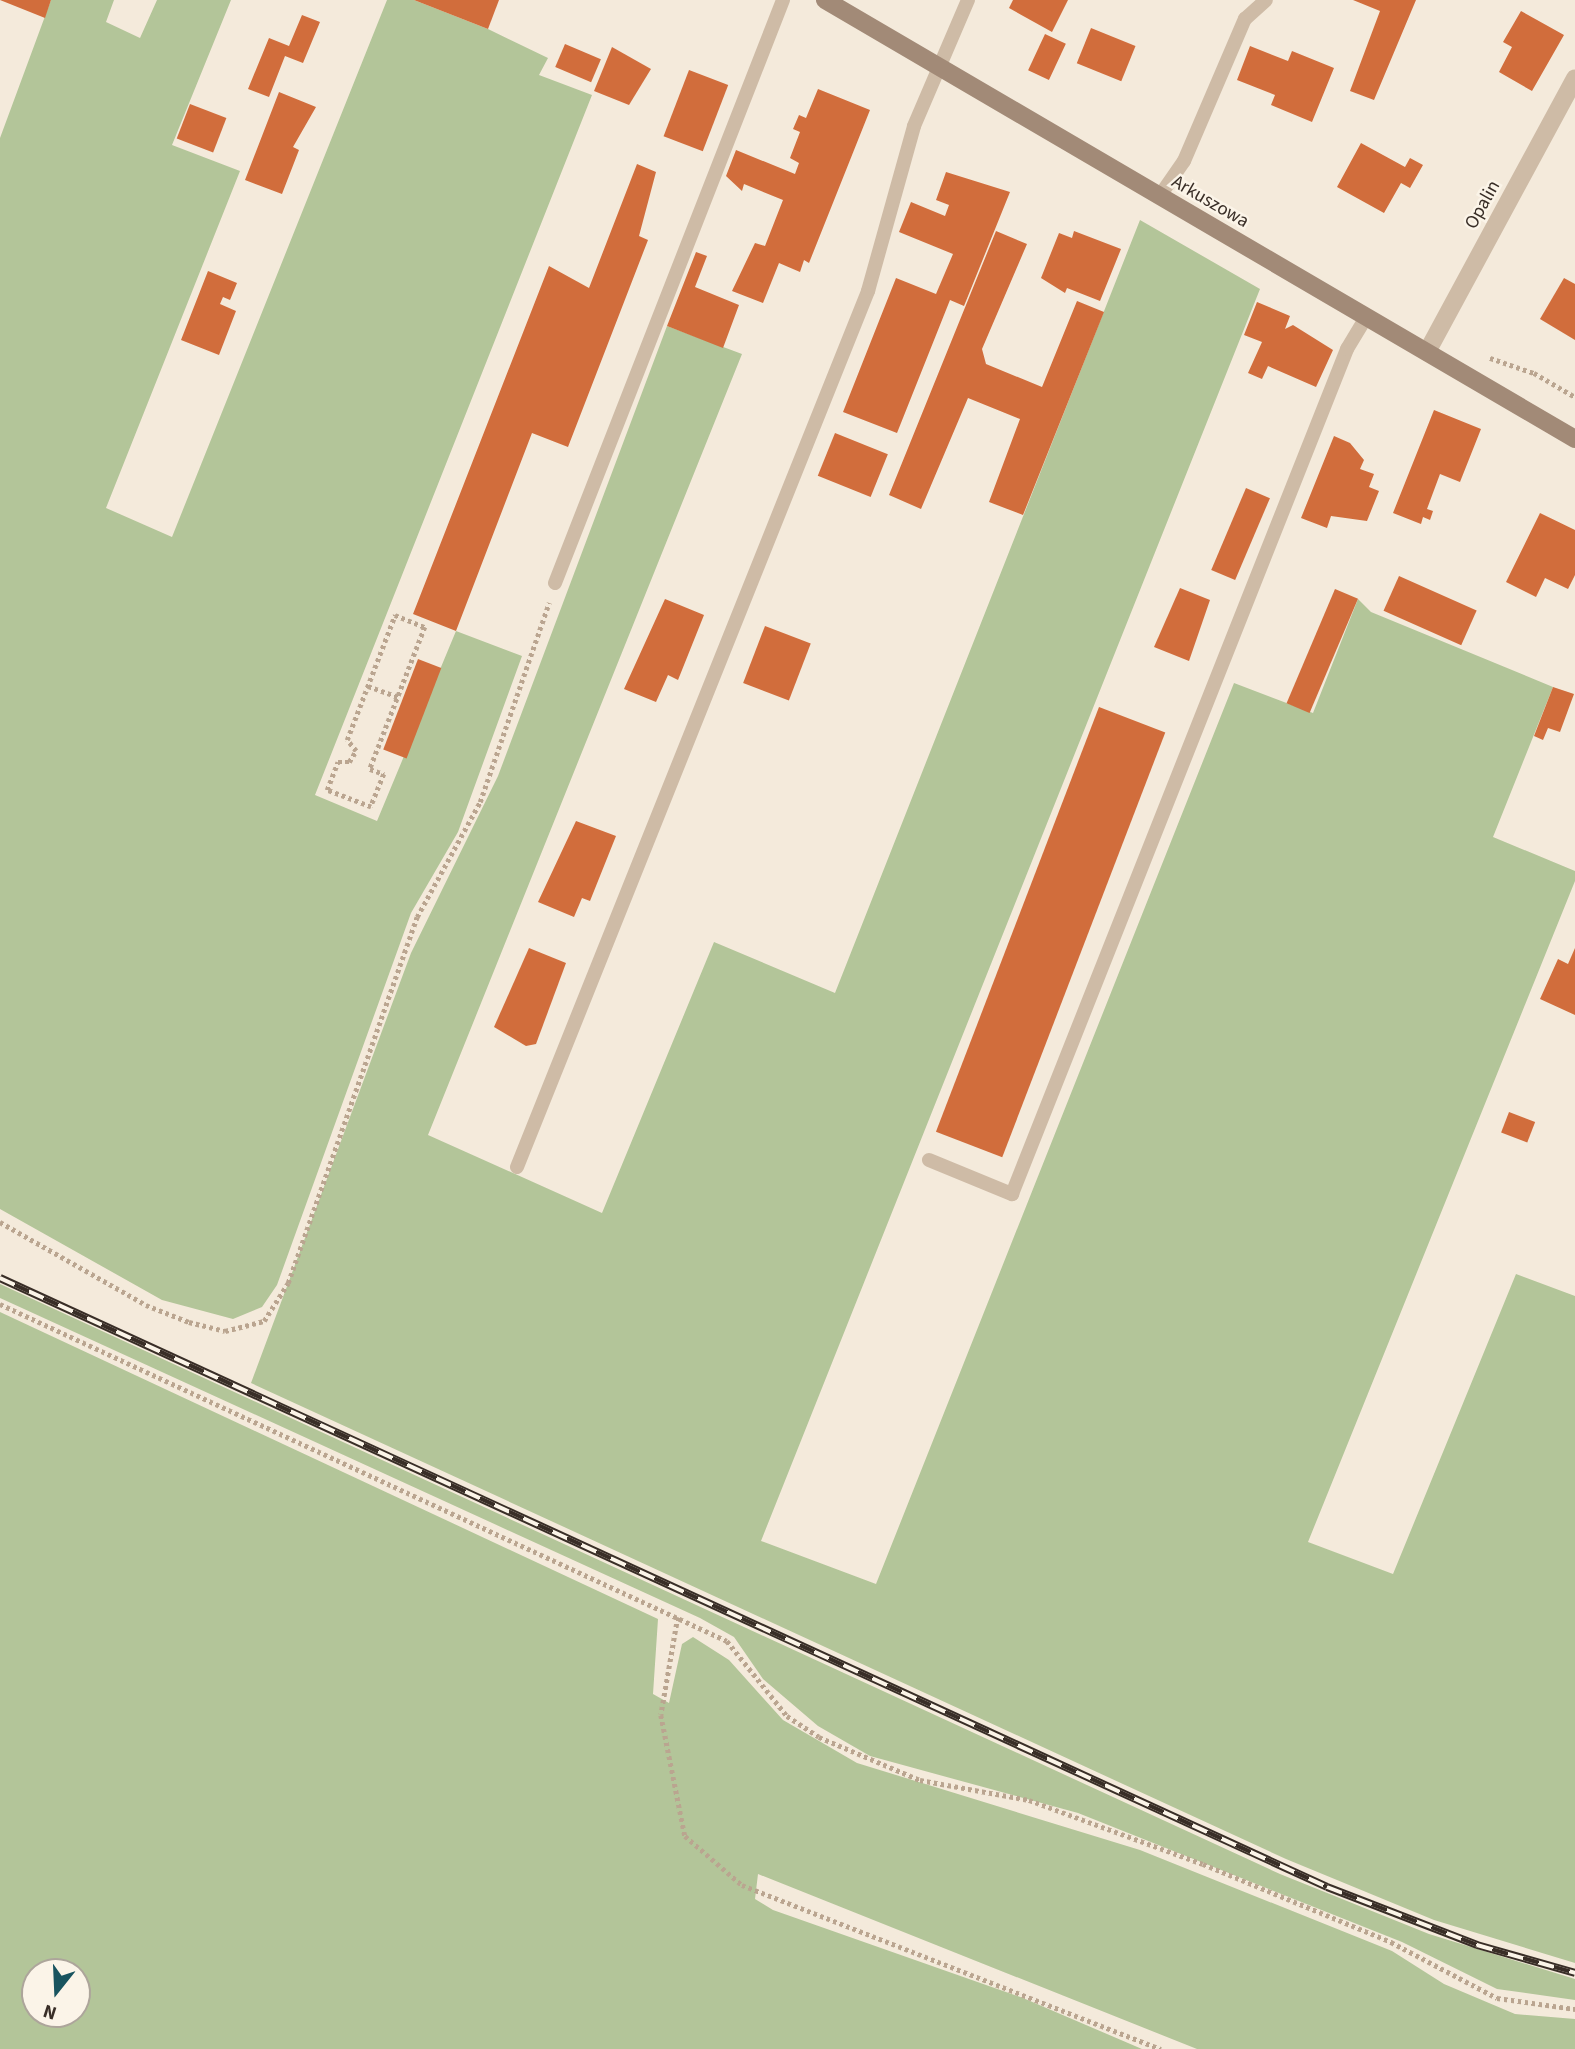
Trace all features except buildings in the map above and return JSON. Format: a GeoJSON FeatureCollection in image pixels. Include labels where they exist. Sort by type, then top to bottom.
{"type":"FeatureCollection","features":[{"type":"Feature","properties":{"kind":"main road","name":"Arkuszowa"},"geometry":{"type":"LineString","coordinates":[[825,0],[1575,439]]}},
{"type":"Feature","properties":{"kind":"street","name":"Opalin"},"geometry":{"type":"LineString","coordinates":[[1427,352],[1575,78]]}},
{"type":"Feature","properties":{"kind":"lane"},"geometry":{"type":"LineString","coordinates":[[555,583],[783,0]]}},
{"type":"Feature","properties":{"kind":"lane"},"geometry":{"type":"LineString","coordinates":[[517,1167],[868,291],[884,217],[940,66],[968,0]]}},
{"type":"Feature","properties":{"kind":"lane"},"geometry":{"type":"LineString","coordinates":[[1159,197],[1184,161],[1245,19],[1266,0]]}},
{"type":"Feature","properties":{"kind":"lane"},"geometry":{"type":"LineString","coordinates":[[929,1160],[1012,1194],[1347,349],[1366,317]]}},
{"type":"Feature","properties":{"kind":"path"},"geometry":{"type":"LineString","coordinates":[[1485,356],[1534,373],[1575,397]]}},
{"type":"Feature","properties":{"kind":"path"},"geometry":{"type":"LineString","coordinates":[[0,1222],[146,1305],[189,1322],[225,1331],[264,1321],[288,1283],[418,917],[480,802],[555,583]]}},
{"type":"Feature","properties":{"kind":"path"},"geometry":{"type":"LineString","coordinates":[[395,615],[425,627],[370,769],[384,774],[371,807],[327,790],[338,762],[349,762],[356,751],[347,740],[368,686],[395,615]]}},
{"type":"Feature","properties":{"kind":"path"},"geometry":{"type":"LineString","coordinates":[[368,686],[398,697]]}},
{"type":"Feature","properties":{"kind":"path"},"geometry":{"type":"LineString","coordinates":[[0,1304],[727,1641],[787,1716],[819,1737],[920,1780],[1029,1800],[1203,1864],[1391,1942],[1497,1998],[1575,2009]]}},
{"type":"Feature","properties":{"kind":"path"},"geometry":{"type":"LineString","coordinates":[[678,1617],[661,1715],[685,1836],[742,1885],[1161,2049]]}},
{"type":"Feature","properties":{"kind":"green space"},"geometry":{"type":"Polygon","coordinates":[[[51,0],[114,0],[106,22],[140,38],[157,0],[231,0],[172,145],[240,171],[106,508],[172,537],[387,0],[414,0],[488,29],[548,58],[539,75],[592,95],[315,795],[377,821],[456,631],[522,656],[458,832],[411,913],[277,1285],[262,1307],[233,1319],[162,1300],[0,1209],[0,138],[51,0]]]}},
{"type":"Feature","properties":{"kind":"green space"},"geometry":{"type":"Polygon","coordinates":[[[1140,220],[1260,289],[761,1541],[876,1584],[1234,683],[1313,713],[1358,599],[1371,612],[1553,687],[1493,837],[1575,871],[1575,881],[1308,1542],[1393,1574],[1516,1274],[1575,1296],[1575,1963],[1434,1920],[1286,1859],[251,1383],[411,953],[498,776],[667,326],[742,354],[428,1135],[602,1213],[714,942],[835,993],[1140,220]]]}},
{"type":"Feature","properties":{"kind":"green space"},"geometry":{"type":"Polygon","coordinates":[[[0,1284],[1280,1874],[1429,1934],[1575,1979],[1575,2000],[1497,1989],[1402,1942],[1078,1813],[870,1756],[818,1726],[763,1679],[734,1637],[700,1618],[0,1298],[0,1284]]]}},
{"type":"Feature","properties":{"kind":"green space"},"geometry":{"type":"Polygon","coordinates":[[[0,1312],[658,1619],[653,1694],[669,1703],[682,1644],[693,1637],[729,1660],[783,1720],[857,1763],[1140,1850],[1392,1951],[1444,1984],[1515,2014],[1575,2019],[1575,2049],[1197,2049],[758,1874],[755,1899],[773,1910],[1023,1998],[1142,2049],[0,2049],[0,1312]]]}},
{"type":"Feature","properties":{"kind":"railway"},"geometry":{"type":"LineString","coordinates":[[0,1278],[1327,1887],[1477,1945],[1575,1973]]}}]}
